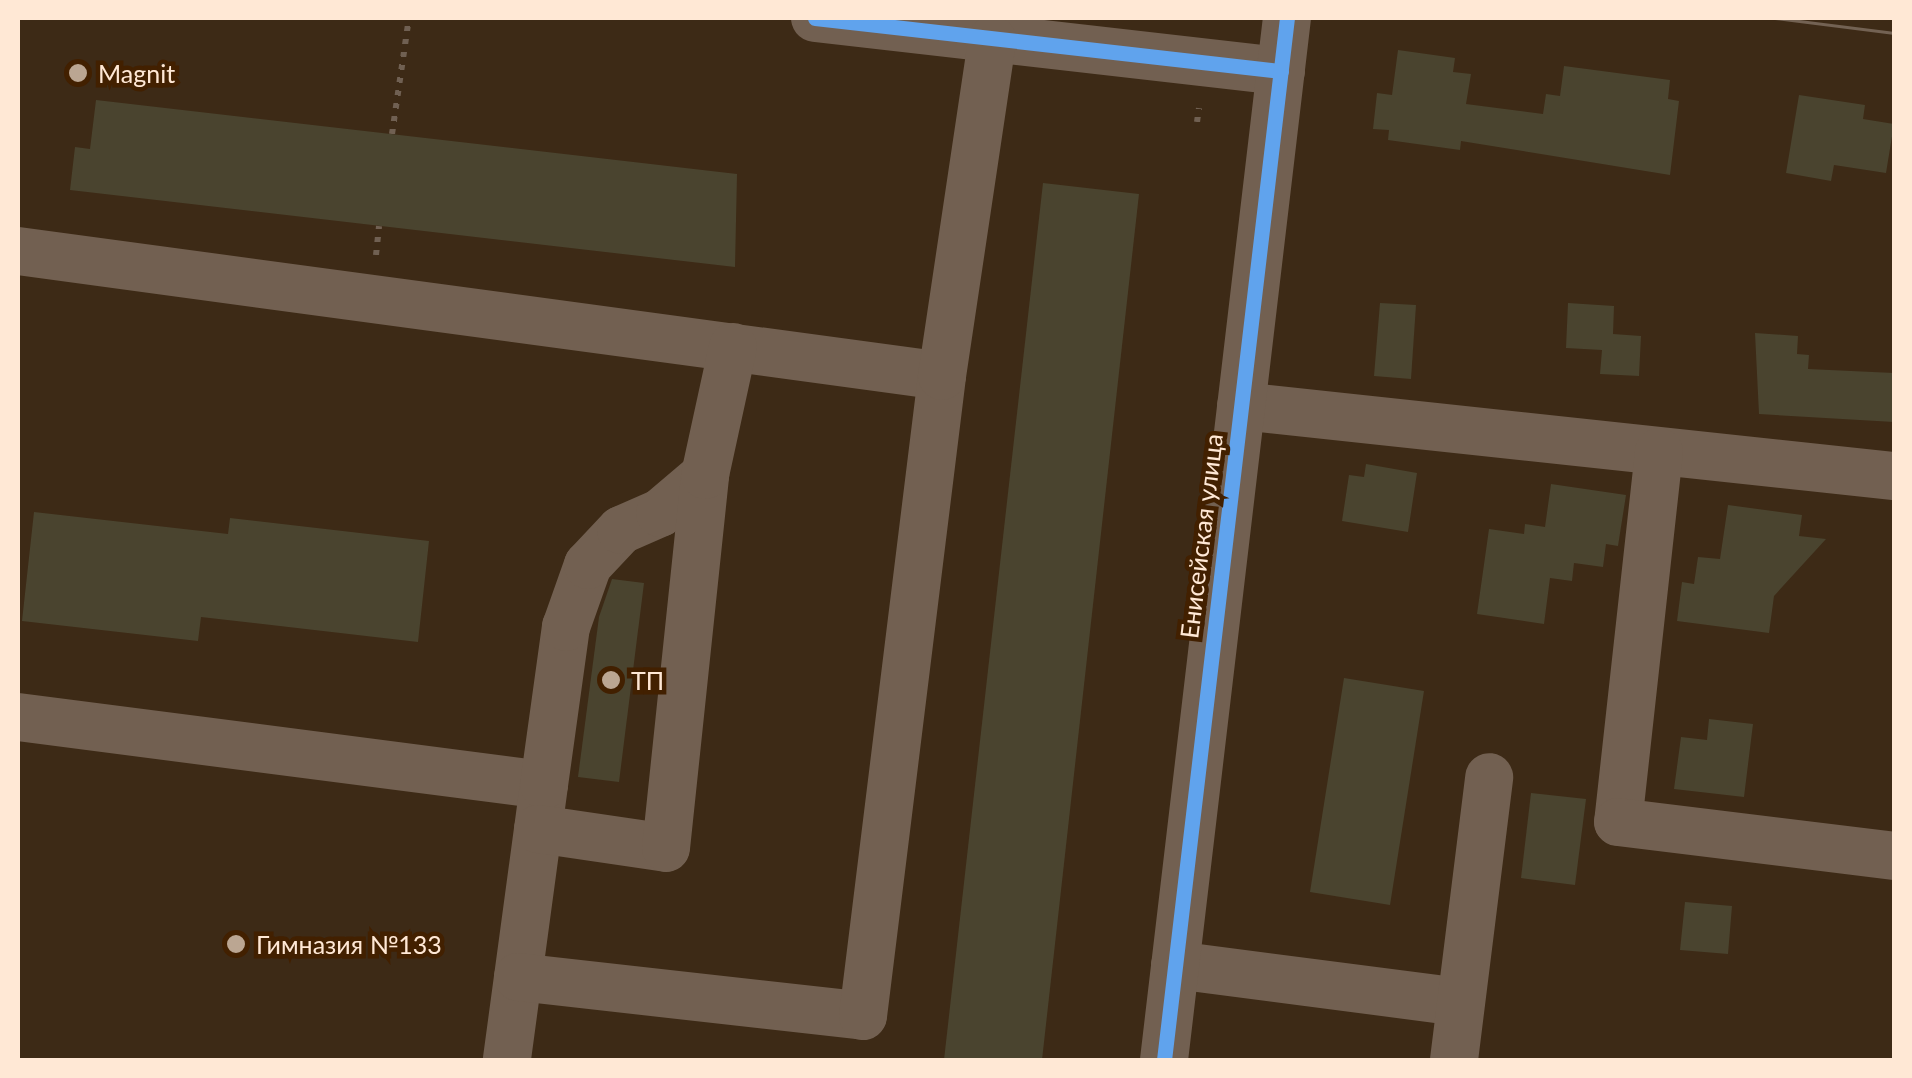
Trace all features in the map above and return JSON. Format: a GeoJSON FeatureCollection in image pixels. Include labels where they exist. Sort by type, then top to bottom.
{"type":"FeatureCollection","features":[{"type":"Feature","properties":{"kind":"street"},"geometry":{"type":"LineString","coordinates":[[815,18],[1281,71]]}},
{"type":"Feature","properties":{"kind":"street","name":"Енисейская улица"},"geometry":{"type":"LineString","coordinates":[[1164,1060],[1288,18]]}},
{"type":"Feature","properties":{"kind":"street"},"geometry":{"type":"LineString","coordinates":[[518,978],[863,1016],[942,376],[992,40]]}},
{"type":"Feature","properties":{"kind":"street"},"geometry":{"type":"LineString","coordinates":[[18,251],[942,376]]}},
{"type":"Feature","properties":{"kind":"street"},"geometry":{"type":"LineString","coordinates":[[18,717],[541,807],[666,848],[706,475],[734,347]]}},
{"type":"Feature","properties":{"kind":"street"},"geometry":{"type":"LineString","coordinates":[[1241,406],[1894,476]]}},
{"type":"Feature","properties":{"kind":"street"},"geometry":{"type":"LineString","coordinates":[[1659,452],[1618,822],[1894,856]]}},
{"type":"Feature","properties":{"kind":"street"},"geometry":{"type":"LineString","coordinates":[[508,1060],[566,628],[588,564],[621,530],[660,512],[706,475]]}},
{"type":"Feature","properties":{"kind":"street"},"geometry":{"type":"LineString","coordinates":[[1454,1060],[1488,777]]}},
{"type":"Feature","properties":{"kind":"street"},"geometry":{"type":"LineString","coordinates":[[1175,966],[1461,1002]]}},
{"type":"Feature","properties":{"kind":"path"},"geometry":{"type":"LineString","coordinates":[[392,134],[409,18]]}},
{"type":"Feature","properties":{"kind":"building"},"geometry":{"type":"Polygon","coordinates":[[[1398,50],[1455,58],[1453,72],[1471,74],[1466,104],[1543,114],[1546,94],[1560,96],[1564,66],[1670,80],[1668,99],[1679,101],[1670,175],[1461,141],[1460,150],[1388,140],[1389,130],[1373,129],[1377,93],[1392,95],[1398,50]]]}},
{"type":"Feature","properties":{"kind":"building"},"geometry":{"type":"Polygon","coordinates":[[[1799,95],[1865,105],[1863,119],[1894,124],[1886,173],[1834,165],[1831,181],[1786,173],[1799,95]]]}},
{"type":"Feature","properties":{"kind":"building"},"geometry":{"type":"Polygon","coordinates":[[[96,100],[737,174],[735,267],[70,190],[75,147],[90,149],[96,100]]]}},
{"type":"Feature","properties":{"kind":"building"},"geometry":{"type":"Polygon","coordinates":[[[1043,183],[1139,194],[1042,1060],[944,1060],[1043,183]]]}},
{"type":"Feature","properties":{"kind":"building"},"geometry":{"type":"Polygon","coordinates":[[[1380,303],[1416,305],[1411,379],[1374,376],[1380,303]]]}},
{"type":"Feature","properties":{"kind":"building"},"geometry":{"type":"Polygon","coordinates":[[[1568,303],[1614,306],[1613,334],[1641,336],[1639,376],[1600,374],[1602,350],[1566,348],[1568,303]]]}},
{"type":"Feature","properties":{"kind":"building"},"geometry":{"type":"Polygon","coordinates":[[[1755,333],[1798,336],[1797,354],[1809,355],[1808,369],[1894,373],[1894,422],[1759,414],[1755,333]]]}},
{"type":"Feature","properties":{"kind":"building"},"geometry":{"type":"Polygon","coordinates":[[[1366,464],[1417,473],[1408,532],[1342,521],[1349,475],[1364,477],[1366,464]]]}},
{"type":"Feature","properties":{"kind":"building"},"geometry":{"type":"Polygon","coordinates":[[[1551,484],[1626,495],[1618,546],[1606,544],[1603,567],[1574,563],[1572,581],[1550,578],[1544,624],[1477,614],[1489,529],[1524,534],[1525,524],[1545,527],[1551,484]]]}},
{"type":"Feature","properties":{"kind":"building"},"geometry":{"type":"Polygon","coordinates":[[[1728,505],[1802,515],[1799,536],[1826,539],[1774,596],[1769,633],[1677,621],[1682,582],[1694,584],[1698,557],[1720,559],[1728,505]]]}},
{"type":"Feature","properties":{"kind":"building"},"geometry":{"type":"Polygon","coordinates":[[[34,512],[228,534],[230,518],[429,541],[418,642],[201,617],[198,641],[22,621],[34,512]]]}},
{"type":"Feature","properties":{"kind":"building","name":"ТП"},"geometry":{"type":"Polygon","coordinates":[[[612,579],[644,583],[619,782],[578,777],[599,617],[612,579]]]}},
{"type":"Feature","properties":{"kind":"building"},"geometry":{"type":"Polygon","coordinates":[[[1344,678],[1424,691],[1390,905],[1310,892],[1344,678]]]}},
{"type":"Feature","properties":{"kind":"building"},"geometry":{"type":"Polygon","coordinates":[[[1709,719],[1753,724],[1744,797],[1674,789],[1681,737],[1707,740],[1709,719]]]}},
{"type":"Feature","properties":{"kind":"building"},"geometry":{"type":"Polygon","coordinates":[[[1531,793],[1586,799],[1575,885],[1521,878],[1531,793]]]}},
{"type":"Feature","properties":{"kind":"building"},"geometry":{"type":"Polygon","coordinates":[[[1685,902],[1732,906],[1728,954],[1680,950],[1685,902]]]}},
{"type":"Feature","properties":{"kind":"tram line"},"geometry":{"type":"LineString","coordinates":[[1775,18],[1894,33]]}},
{"type":"Feature","properties":{"kind":"cycle path"},"geometry":{"type":"LineString","coordinates":[[815,18],[1281,71]]}},
{"type":"Feature","properties":{"kind":"cycle path"},"geometry":{"type":"LineString","coordinates":[[1164,1060],[1287,18]]}},
{"type":"Feature","properties":{"kind":"place","name":"Magnit"},"geometry":{"type":"Point","coordinates":[78,73]}},
{"type":"Feature","properties":{"kind":"place","name":"ТП"},"geometry":{"type":"Point","coordinates":[611,680]}},
{"type":"Feature","properties":{"kind":"place","name":"Гимназия №133"},"geometry":{"type":"Point","coordinates":[236,944]}}]}
